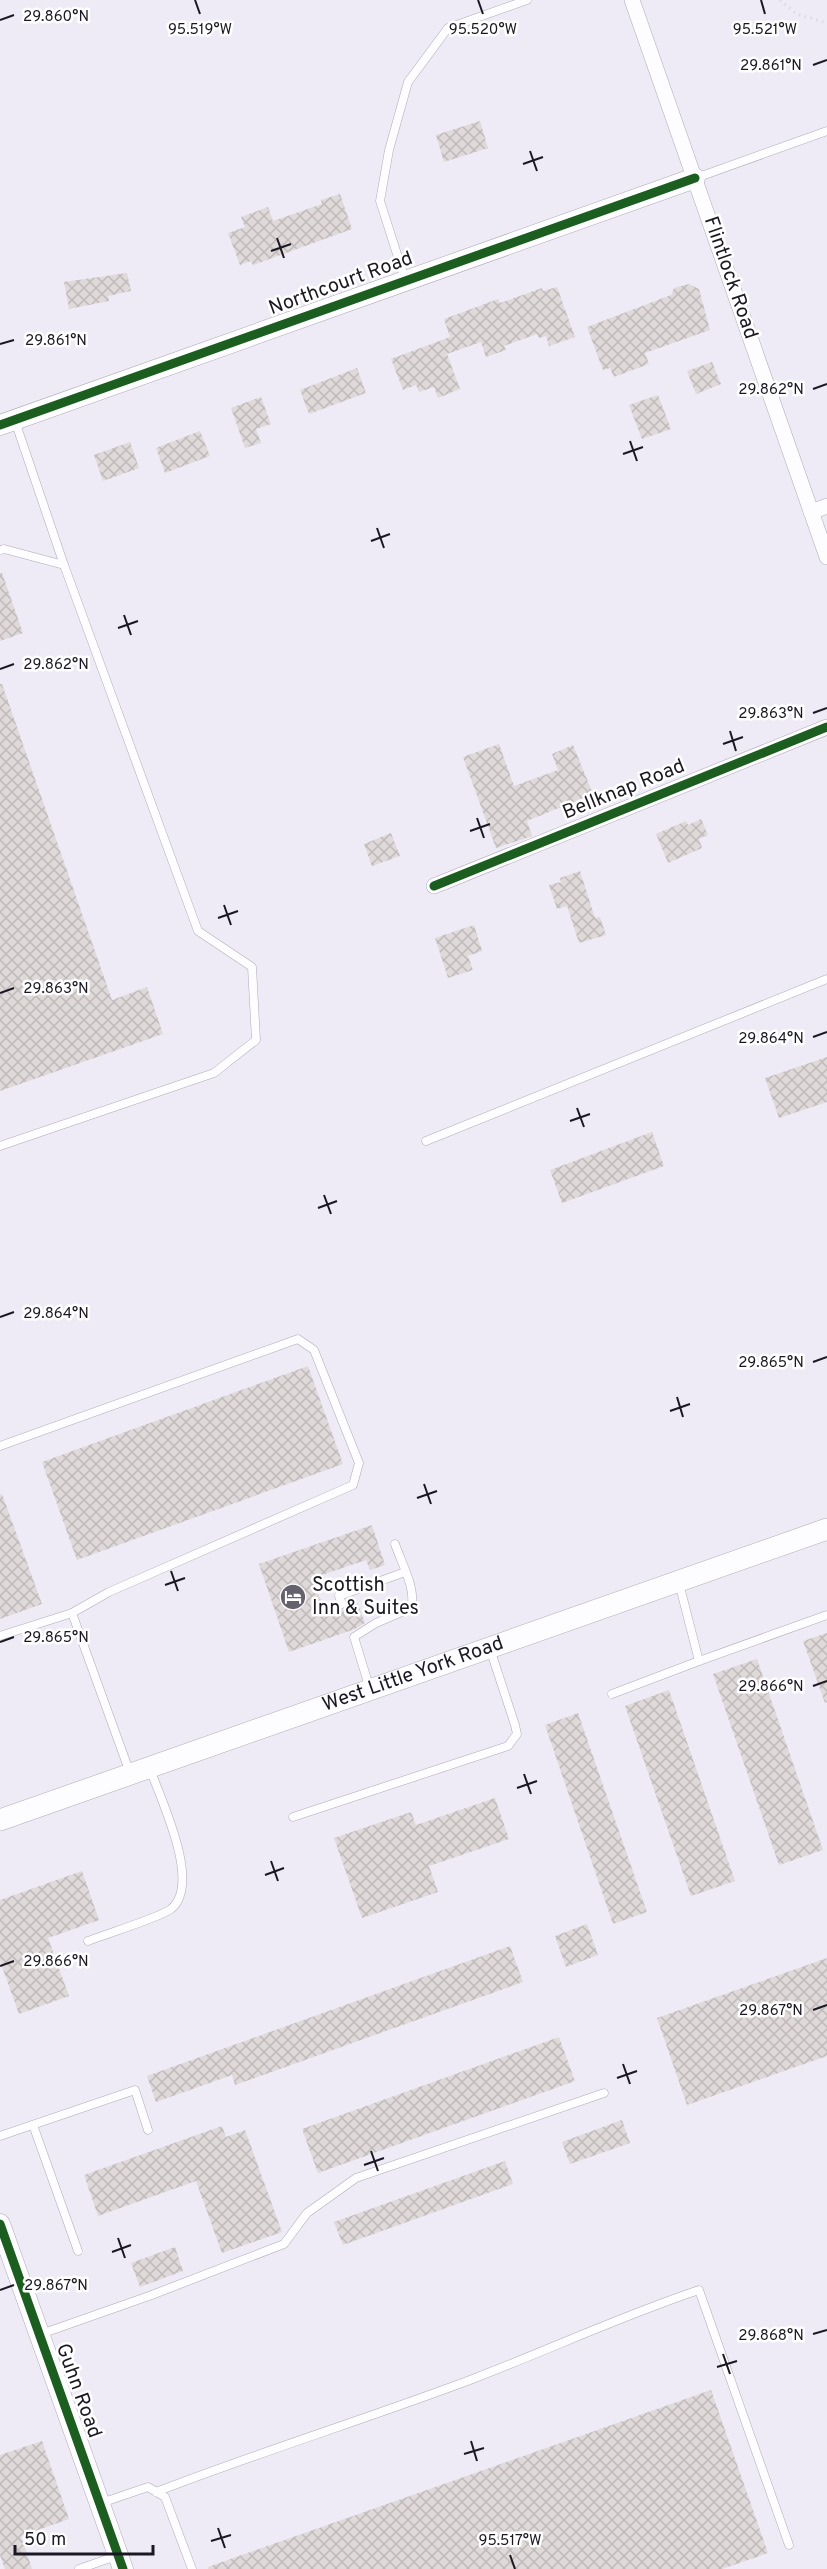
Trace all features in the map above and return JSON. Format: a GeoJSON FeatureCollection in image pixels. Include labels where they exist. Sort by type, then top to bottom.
{"type":"FeatureCollection","features":[{"type":"Feature","properties":{"kind":"main road","name":"West Little York Road"},"geometry":{"type":"LineString","coordinates":[[0,1820],[827,1529]]}},
{"type":"Feature","properties":{"kind":"street","name":"Flintlock Road"},"geometry":{"type":"LineString","coordinates":[[632,0],[827,557]]}},
{"type":"Feature","properties":{"kind":"street","name":"Northcourt Road"},"geometry":{"type":"LineString","coordinates":[[7,422],[695,178]]}},
{"type":"Feature","properties":{"kind":"street"},"geometry":{"type":"LineString","coordinates":[[811,512],[827,506]]}},
{"type":"Feature","properties":{"kind":"street","name":"Bellknap Road"},"geometry":{"type":"LineString","coordinates":[[434,886],[827,727]]}},
{"type":"Feature","properties":{"kind":"street","name":"Guhn Road"},"geometry":{"type":"LineString","coordinates":[[0,2224],[120,2562]]}},
{"type":"Feature","properties":{"kind":"lane"},"geometry":{"type":"LineString","coordinates":[[406,281],[380,201],[389,150],[408,82],[448,28],[527,0]]}},
{"type":"Feature","properties":{"kind":"lane"},"geometry":{"type":"LineString","coordinates":[[695,178],[827,131]]}},
{"type":"Feature","properties":{"kind":"lane"},"geometry":{"type":"LineString","coordinates":[[0,1146],[214,1073],[256,1040],[252,967],[198,930],[64,565],[7,422]]}},
{"type":"Feature","properties":{"kind":"lane"},"geometry":{"type":"LineString","coordinates":[[0,550],[4,549],[64,565]]}},
{"type":"Feature","properties":{"kind":"lane"},"geometry":{"type":"LineString","coordinates":[[426,1141],[827,979]]}},
{"type":"Feature","properties":{"kind":"lane"},"geometry":{"type":"LineString","coordinates":[[0,1446],[298,1339],[314,1350],[359,1463],[353,1485],[109,1592],[72,1613],[0,1636]]}},
{"type":"Feature","properties":{"kind":"lane"},"geometry":{"type":"LineString","coordinates":[[371,1690],[353,1634],[411,1608],[412,1592],[395,1544]]}},
{"type":"Feature","properties":{"kind":"lane"},"geometry":{"type":"LineString","coordinates":[[342,1604],[339,1596],[405,1572]]}},
{"type":"Feature","properties":{"kind":"lane"},"geometry":{"type":"LineString","coordinates":[[678,1582],[699,1661]]}},
{"type":"Feature","properties":{"kind":"lane"},"geometry":{"type":"LineString","coordinates":[[72,1613],[184,1870],[183,1892],[171,1909],[88,1941]]}},
{"type":"Feature","properties":{"kind":"lane"},"geometry":{"type":"LineString","coordinates":[[612,1694],[827,1615]]}},
{"type":"Feature","properties":{"kind":"lane"},"geometry":{"type":"LineString","coordinates":[[293,1816],[508,1746],[517,1734],[490,1649]]}},
{"type":"Feature","properties":{"kind":"lane"},"geometry":{"type":"LineString","coordinates":[[0,2136],[135,2090],[148,2130]]}},
{"type":"Feature","properties":{"kind":"lane"},"geometry":{"type":"LineString","coordinates":[[39,2335],[284,2244],[307,2213],[356,2178],[603,2093]]}},
{"type":"Feature","properties":{"kind":"lane"},"geometry":{"type":"LineString","coordinates":[[33,2125],[78,2251]]}},
{"type":"Feature","properties":{"kind":"lane"},"geometry":{"type":"LineString","coordinates":[[156,2492],[248,2457],[426,2396],[521,2360],[655,2304],[699,2290],[789,2545]]}},
{"type":"Feature","properties":{"kind":"lane"},"geometry":{"type":"LineString","coordinates":[[99,2504],[148,2487],[165,2498],[192,2569]]}},
{"type":"Feature","properties":{"kind":"lane"},"geometry":{"type":"LineString","coordinates":[[79,2569],[120,2562]]}},
{"type":"Feature","properties":{"kind":"path"},"geometry":{"type":"LineString","coordinates":[[780,0],[797,14],[827,23]]}},
{"type":"Feature","properties":{"kind":"building"},"geometry":{"type":"Polygon","coordinates":[[[480,121],[488,148],[444,162],[436,135],[480,121]]]}},
{"type":"Feature","properties":{"kind":"building"},"geometry":{"type":"Polygon","coordinates":[[[340,194],[352,229],[253,265],[251,261],[240,265],[228,233],[245,227],[241,217],[268,207],[273,221],[322,204],[321,200],[340,194]]]}},
{"type":"Feature","properties":{"kind":"building"},"geometry":{"type":"Polygon","coordinates":[[[127,273],[131,291],[108,296],[109,301],[69,309],[64,282],[127,273]]]}},
{"type":"Feature","properties":{"kind":"building"},"geometry":{"type":"Polygon","coordinates":[[[689,284],[699,289],[710,330],[645,353],[649,364],[614,377],[610,368],[603,370],[587,327],[671,295],[674,288],[689,284]]]}},
{"type":"Feature","properties":{"kind":"building"},"geometry":{"type":"Polygon","coordinates":[[[557,287],[575,337],[549,346],[546,336],[539,338],[537,334],[504,346],[506,350],[486,357],[481,342],[447,354],[460,389],[438,398],[434,387],[419,392],[416,385],[403,390],[391,359],[450,337],[444,319],[498,299],[500,303],[542,288],[543,291],[557,287]]]}},
{"type":"Feature","properties":{"kind":"building"},"geometry":{"type":"Polygon","coordinates":[[[712,362],[721,384],[696,394],[687,371],[712,362]]]}},
{"type":"Feature","properties":{"kind":"building"},"geometry":{"type":"Polygon","coordinates":[[[357,368],[366,393],[309,414],[300,390],[357,368]]]}},
{"type":"Feature","properties":{"kind":"building"},"geometry":{"type":"Polygon","coordinates":[[[658,395],[671,429],[642,439],[629,405],[658,395]]]}},
{"type":"Feature","properties":{"kind":"building"},"geometry":{"type":"Polygon","coordinates":[[[261,397],[271,424],[256,429],[261,443],[245,448],[231,408],[261,397]]]}},
{"type":"Feature","properties":{"kind":"building"},"geometry":{"type":"Polygon","coordinates":[[[200,431],[210,456],[165,473],[156,448],[200,431]]]}},
{"type":"Feature","properties":{"kind":"building"},"geometry":{"type":"Polygon","coordinates":[[[130,442],[139,468],[103,481],[94,455],[130,442]]]}},
{"type":"Feature","properties":{"kind":"building"},"geometry":{"type":"Polygon","coordinates":[[[0,573],[2,573],[23,633],[0,641],[0,573]]]}},
{"type":"Feature","properties":{"kind":"building"},"geometry":{"type":"Polygon","coordinates":[[[0,684],[2,684],[112,1000],[147,987],[163,1034],[0,1091],[0,684]]]}},
{"type":"Feature","properties":{"kind":"building"},"geometry":{"type":"Polygon","coordinates":[[[499,744],[514,786],[558,770],[552,754],[573,745],[593,794],[527,821],[532,836],[496,848],[463,757],[499,744]]]}},
{"type":"Feature","properties":{"kind":"building"},"geometry":{"type":"Polygon","coordinates":[[[701,819],[708,835],[699,839],[702,848],[668,863],[656,834],[686,821],[688,825],[701,819]]]}},
{"type":"Feature","properties":{"kind":"building"},"geometry":{"type":"Polygon","coordinates":[[[391,833],[400,856],[372,866],[364,844],[391,833]]]}},
{"type":"Feature","properties":{"kind":"building"},"geometry":{"type":"Polygon","coordinates":[[[580,871],[595,918],[600,917],[606,935],[579,943],[567,906],[557,909],[549,885],[561,882],[560,878],[580,871]]]}},
{"type":"Feature","properties":{"kind":"building"},"geometry":{"type":"Polygon","coordinates":[[[474,925],[482,951],[468,956],[473,970],[448,978],[435,938],[474,925]]]}},
{"type":"Feature","properties":{"kind":"building"},"geometry":{"type":"Polygon","coordinates":[[[827,1057],[827,1102],[779,1118],[765,1078],[827,1057]]]}},
{"type":"Feature","properties":{"kind":"building"},"geometry":{"type":"Polygon","coordinates":[[[652,1132],[664,1166],[562,1203],[550,1170],[652,1132]]]}},
{"type":"Feature","properties":{"kind":"building"},"geometry":{"type":"Polygon","coordinates":[[[308,1366],[343,1464],[77,1560],[42,1462],[308,1366]]]}},
{"type":"Feature","properties":{"kind":"building"},"geometry":{"type":"Polygon","coordinates":[[[2,1494],[42,1604],[0,1619],[0,1495],[2,1494]]]}},
{"type":"Feature","properties":{"kind":"building"},"geometry":{"type":"Polygon","coordinates":[[[372,1525],[385,1565],[370,1570],[366,1560],[313,1578],[324,1610],[336,1606],[344,1610],[348,1602],[356,1599],[365,1623],[355,1629],[289,1652],[259,1564],[372,1525]]]}},
{"type":"Feature","properties":{"kind":"building"},"geometry":{"type":"Polygon","coordinates":[[[827,1633],[827,1702],[825,1703],[803,1641],[827,1633]]]}},
{"type":"Feature","properties":{"kind":"building"},"geometry":{"type":"Polygon","coordinates":[[[757,1659],[823,1850],[779,1865],[713,1674],[757,1659]]]}},
{"type":"Feature","properties":{"kind":"building"},"geometry":{"type":"Polygon","coordinates":[[[669,1690],[735,1881],[691,1896],[625,1706],[669,1690]]]}},
{"type":"Feature","properties":{"kind":"building"},"geometry":{"type":"Polygon","coordinates":[[[578,1713],[647,1912],[613,1924],[545,1725],[578,1713]]]}},
{"type":"Feature","properties":{"kind":"building"},"geometry":{"type":"Polygon","coordinates":[[[495,1798],[509,1839],[429,1866],[438,1892],[362,1918],[334,1838],[411,1812],[416,1825],[495,1798]]]}},
{"type":"Feature","properties":{"kind":"building"},"geometry":{"type":"Polygon","coordinates":[[[82,1871],[99,1920],[48,1938],[69,1996],[19,2014],[0,1961],[0,1900],[82,1871]]]}},
{"type":"Feature","properties":{"kind":"building"},"geometry":{"type":"Polygon","coordinates":[[[587,1924],[598,1955],[566,1967],[555,1936],[587,1924]]]}},
{"type":"Feature","properties":{"kind":"building"},"geometry":{"type":"Polygon","coordinates":[[[510,1946],[523,1982],[235,2085],[232,2075],[156,2102],[147,2076],[510,1946]]]}},
{"type":"Feature","properties":{"kind":"building"},"geometry":{"type":"Polygon","coordinates":[[[827,1958],[827,2056],[687,2105],[657,2018],[827,1958]]]}},
{"type":"Feature","properties":{"kind":"building"},"geometry":{"type":"Polygon","coordinates":[[[559,2037],[575,2081],[318,2173],[302,2129],[559,2037]]]}},
{"type":"Feature","properties":{"kind":"building"},"geometry":{"type":"Polygon","coordinates":[[[622,2120],[630,2143],[570,2164],[562,2142],[622,2120]]]}},
{"type":"Feature","properties":{"kind":"building"},"geometry":{"type":"Polygon","coordinates":[[[222,2126],[226,2137],[245,2130],[282,2232],[222,2253],[196,2181],[98,2216],[84,2175],[222,2126]]]}},
{"type":"Feature","properties":{"kind":"building"},"geometry":{"type":"Polygon","coordinates":[[[505,2161],[513,2184],[343,2245],[334,2222],[505,2161]]]}},
{"type":"Feature","properties":{"kind":"building"},"geometry":{"type":"Polygon","coordinates":[[[175,2247],[183,2271],[140,2287],[131,2263],[175,2247]]]}},
{"type":"Feature","properties":{"kind":"building"},"geometry":{"type":"Polygon","coordinates":[[[711,2390],[768,2553],[722,2569],[208,2569],[208,2567],[711,2390]]]}},
{"type":"Feature","properties":{"kind":"building"},"geometry":{"type":"Polygon","coordinates":[[[42,2441],[69,2519],[21,2536],[32,2569],[5,2569],[0,2555],[0,2455],[42,2441]]]}},
{"type":"Feature","properties":{"kind":"cycle path"},"geometry":{"type":"LineString","coordinates":[[0,425],[695,178]]}},
{"type":"Feature","properties":{"kind":"cycle path"},"geometry":{"type":"LineString","coordinates":[[434,886],[827,727]]}},
{"type":"Feature","properties":{"kind":"cycle path"},"geometry":{"type":"LineString","coordinates":[[0,2224],[123,2569]]}},
{"type":"Feature","properties":{"kind":"place","name":"Scottish Inn & Suites"},"geometry":{"type":"Point","coordinates":[293,1597]}}]}
